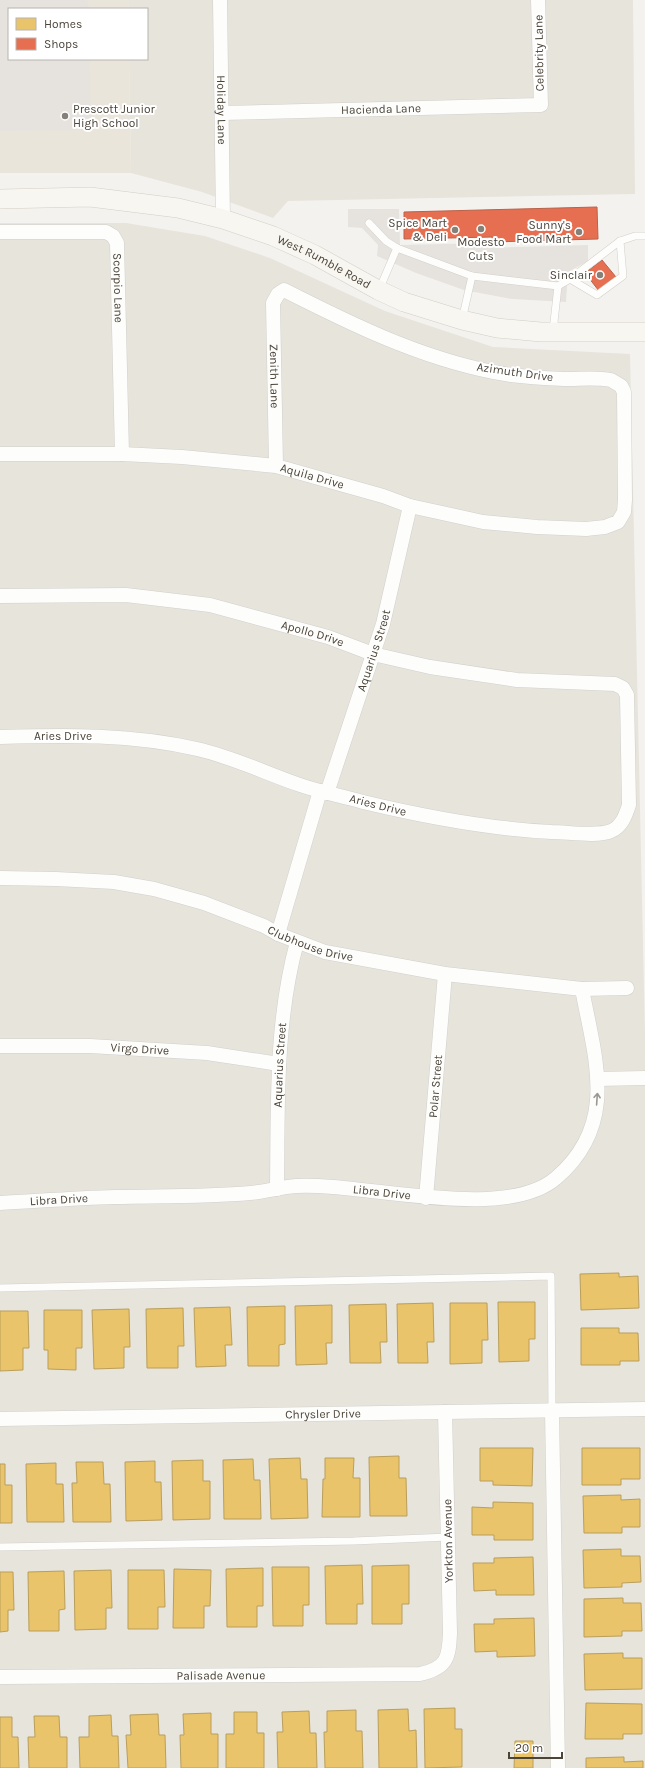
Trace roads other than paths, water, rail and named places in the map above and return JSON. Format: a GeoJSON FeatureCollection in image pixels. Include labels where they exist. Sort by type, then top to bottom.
{"type":"FeatureCollection","features":[{"type":"Feature","properties":{"kind":"street","name":"Holiday Lane"},"geometry":{"type":"LineString","coordinates":[[220,0],[223,219]]}},
{"type":"Feature","properties":{"kind":"street","name":"Celebrity Lane"},"geometry":{"type":"LineString","coordinates":[[538,0],[540,105]]}},
{"type":"Feature","properties":{"kind":"street","name":"Hacienda Lane"},"geometry":{"type":"LineString","coordinates":[[222,113],[540,105]]}},
{"type":"Feature","properties":{"kind":"street","name":"West Rumble Road"},"geometry":{"type":"LineString","coordinates":[[0,199],[90,197],[178,208],[223,219],[273,236],[315,255],[378,290],[404,302],[462,320],[497,328],[553,332],[645,332]]}},
{"type":"Feature","properties":{"kind":"street","name":"Scorpio Lane"},"geometry":{"type":"LineString","coordinates":[[0,232],[106,232],[113,236],[117,243],[122,454]]}},
{"type":"Feature","properties":{"kind":"street","name":"Zenith Lane"},"geometry":{"type":"LineString","coordinates":[[276,466],[273,303],[278,294],[284,290]]}},
{"type":"Feature","properties":{"kind":"street","name":"Azimuth Drive"},"geometry":{"type":"LineString","coordinates":[[284,290],[368,332],[402,346],[449,362],[493,372],[566,379],[601,378],[611,380],[620,385],[624,392],[625,500],[624,512],[618,522]]}},
{"type":"Feature","properties":{"kind":"street","name":"Aquila Drive"},"geometry":{"type":"LineString","coordinates":[[0,454],[122,454],[182,457],[276,466],[383,496],[410,506],[483,522],[536,528],[586,529],[605,528],[618,522]]}},
{"type":"Feature","properties":{"kind":"street","name":"Aquarius Street"},"geometry":{"type":"LineString","coordinates":[[278,934],[324,792],[383,624],[410,506]]}},
{"type":"Feature","properties":{"kind":"street","name":"Apollo Drive"},"geometry":{"type":"LineString","coordinates":[[0,596],[126,595],[210,605],[328,637],[373,654],[430,667],[476,676],[517,680],[615,684],[623,688]]}},
{"type":"Feature","properties":{"kind":"street","name":"Aries Drive"},"geometry":{"type":"LineString","coordinates":[[0,737],[94,736],[159,741],[197,749],[237,760],[301,786],[419,816],[458,823],[543,831],[600,834],[612,831],[620,824],[629,805],[627,695],[623,688]]}},
{"type":"Feature","properties":{"kind":"street","name":"Clubhouse Drive"},"geometry":{"type":"LineString","coordinates":[[0,878],[56,878],[107,881],[154,888],[204,903],[264,926],[297,942],[325,952],[445,974],[582,989],[627,988]]}},
{"type":"Feature","properties":{"kind":"street","name":"Aquarius Street"},"geometry":{"type":"LineString","coordinates":[[277,1189],[279,1064],[289,971],[297,942]]}},
{"type":"Feature","properties":{"kind":"street","name":"Polar Street"},"geometry":{"type":"LineString","coordinates":[[426,1198],[445,974]]}},
{"type":"Feature","properties":{"kind":"street","name":"Libra Drive"},"geometry":{"type":"LineString","coordinates":[[0,1203],[116,1197],[251,1193],[295,1186],[362,1189],[426,1198],[490,1198],[520,1195],[554,1180],[575,1159],[590,1135],[596,1118],[598,1079],[582,989]]}},
{"type":"Feature","properties":{"kind":"street","name":"Virgo Drive"},"geometry":{"type":"LineString","coordinates":[[0,1046],[90,1046],[207,1053],[279,1064]]}},
{"type":"Feature","properties":{"kind":"street"},"geometry":{"type":"LineString","coordinates":[[598,1079],[645,1078]]}},
{"type":"Feature","properties":{"kind":"street","name":"Chrysler Drive"},"geometry":{"type":"LineString","coordinates":[[0,1418],[645,1409]]}},
{"type":"Feature","properties":{"kind":"street"},"geometry":{"type":"LineString","coordinates":[[552,1410],[558,1768]]}},
{"type":"Feature","properties":{"kind":"street","name":"Yorkton Avenue"},"geometry":{"type":"LineString","coordinates":[[440,1667],[449,1653],[450,1633],[445,1412]]}},
{"type":"Feature","properties":{"kind":"street","name":"Palisade Avenue"},"geometry":{"type":"LineString","coordinates":[[0,1677],[420,1674],[433,1671],[440,1667]]}},
{"type":"Feature","properties":{"kind":"lane"},"geometry":{"type":"LineString","coordinates":[[369,223],[386,241],[397,248],[472,276],[558,286],[570,279],[620,241],[635,236],[645,236]]}},
{"type":"Feature","properties":{"kind":"lane"},"geometry":{"type":"LineString","coordinates":[[570,279],[597,295],[623,276],[620,241]]}},
{"type":"Feature","properties":{"kind":"lane"},"geometry":{"type":"LineString","coordinates":[[378,290],[397,248]]}},
{"type":"Feature","properties":{"kind":"lane"},"geometry":{"type":"LineString","coordinates":[[462,320],[472,276]]}},
{"type":"Feature","properties":{"kind":"lane"},"geometry":{"type":"LineString","coordinates":[[553,332],[558,286]]}},
{"type":"Feature","properties":{"kind":"lane"},"geometry":{"type":"LineString","coordinates":[[0,1288],[551,1276],[552,1410]]}},
{"type":"Feature","properties":{"kind":"lane"},"geometry":{"type":"LineString","coordinates":[[0,1547],[354,1541],[448,1537]]}},
{"type":"Feature","properties":{"kind":"place","name":"Prescott Junior High School"},"geometry":{"type":"Point","coordinates":[65,116]}},
{"type":"Feature","properties":{"kind":"place","name":"Modesto Cuts"},"geometry":{"type":"Point","coordinates":[481,229]}},
{"type":"Feature","properties":{"kind":"place","name":"Spice Mart & Deli"},"geometry":{"type":"Point","coordinates":[455,230]}},
{"type":"Feature","properties":{"kind":"place","name":"Sunny's Food Mart"},"geometry":{"type":"Point","coordinates":[579,232]}},
{"type":"Feature","properties":{"kind":"place","name":"Sinclair"},"geometry":{"type":"Point","coordinates":[600,275]}}]}
